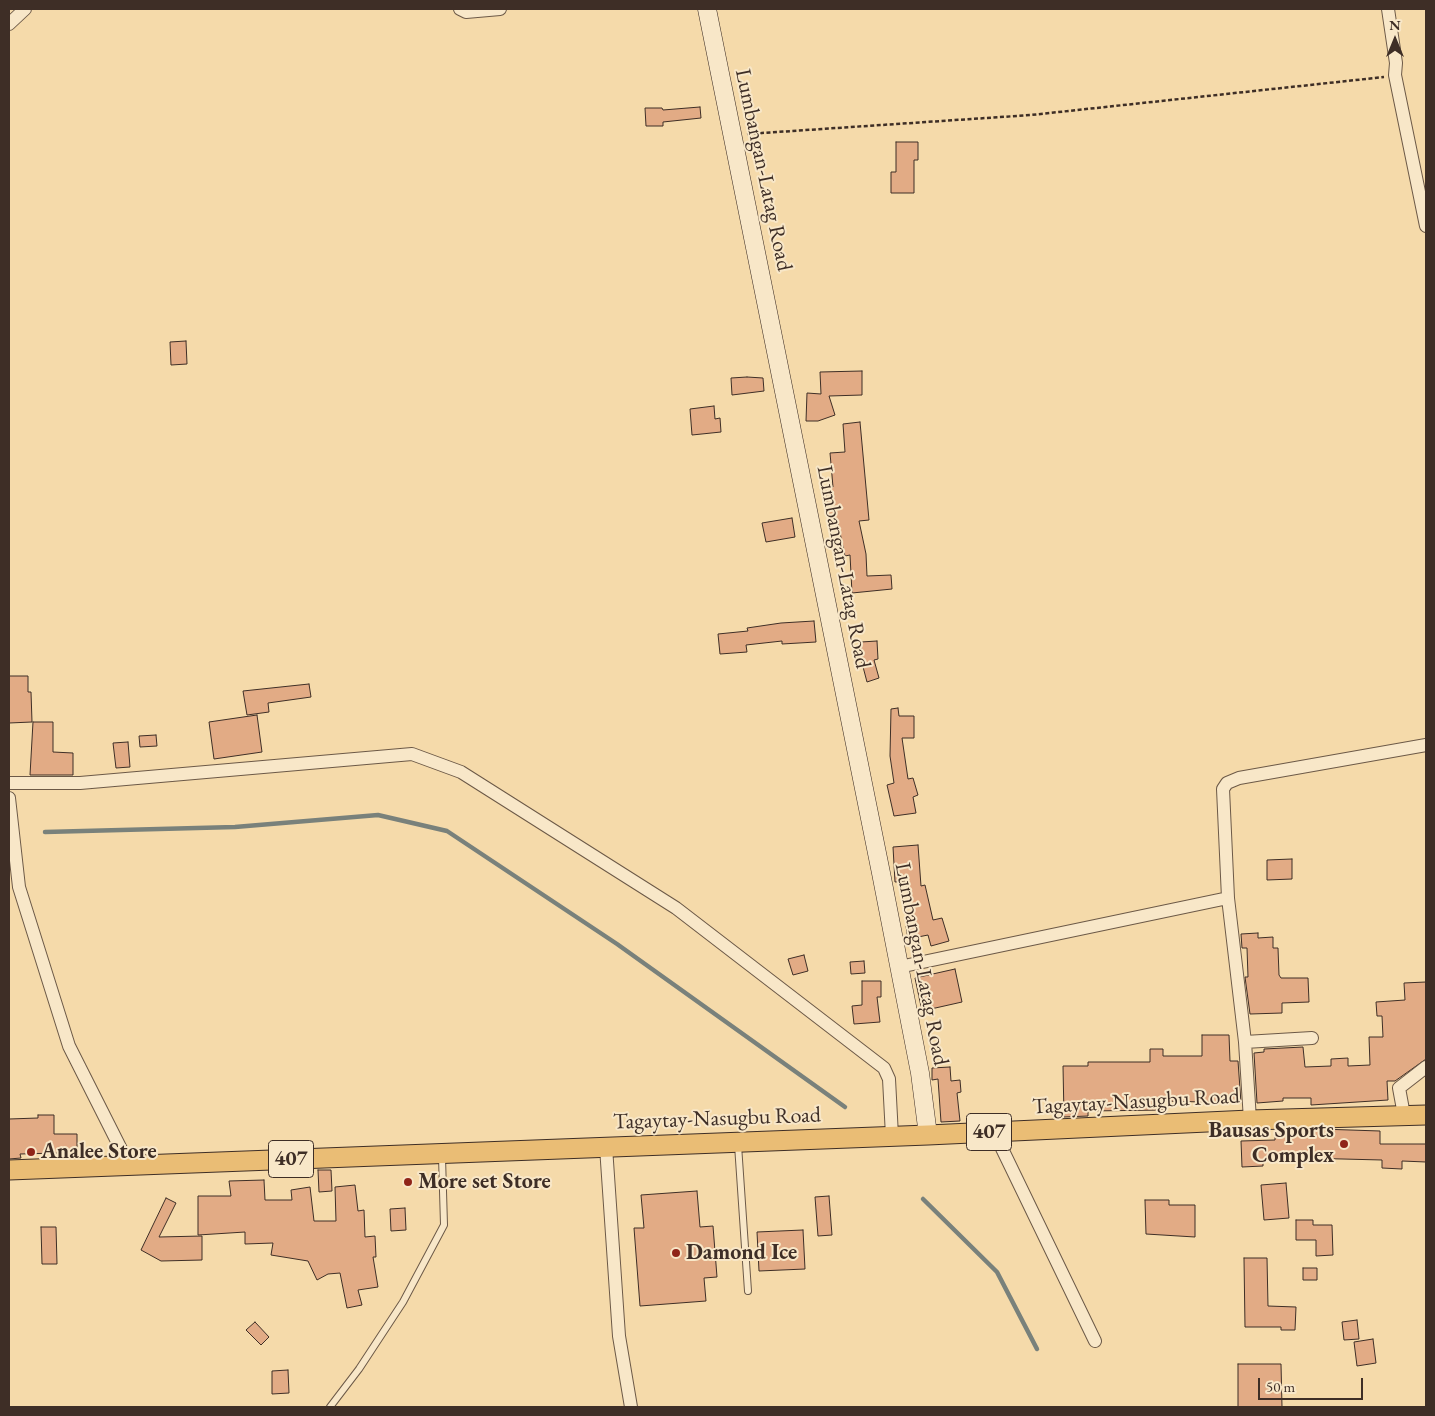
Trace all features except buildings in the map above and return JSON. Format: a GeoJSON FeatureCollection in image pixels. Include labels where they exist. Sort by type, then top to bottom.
{"type":"FeatureCollection","features":[{"type":"Feature","properties":{"kind":"main road","name":"Tagaytay-Nasugbu Road"},"geometry":{"type":"LineString","coordinates":[[9,1170],[928,1135],[1250,1120],[1426,1115]]}},
{"type":"Feature","properties":{"kind":"street"},"geometry":{"type":"LineString","coordinates":[[9,24],[25,9]]}},
{"type":"Feature","properties":{"kind":"street"},"geometry":{"type":"LineString","coordinates":[[460,9],[466,12],[500,9]]}},
{"type":"Feature","properties":{"kind":"street","name":"Lumbangan-Latag Road"},"geometry":{"type":"LineString","coordinates":[[707,9],[920,1073],[928,1135]]}},
{"type":"Feature","properties":{"kind":"street"},"geometry":{"type":"LineString","coordinates":[[1388,9],[1396,63],[1395,75],[1426,226]]}},
{"type":"Feature","properties":{"kind":"street"},"geometry":{"type":"LineString","coordinates":[[1250,1120],[1245,1042],[1228,898],[1223,789],[1227,783],[1239,778],[1426,745]]}},
{"type":"Feature","properties":{"kind":"street"},"geometry":{"type":"LineString","coordinates":[[9,783],[80,783],[412,754],[461,772],[676,908],[884,1068],[889,1079],[892,1136]]}},
{"type":"Feature","properties":{"kind":"street"},"geometry":{"type":"LineString","coordinates":[[9,798],[19,887],[69,1046],[129,1165]]}},
{"type":"Feature","properties":{"kind":"street"},"geometry":{"type":"LineString","coordinates":[[899,967],[1228,898]]}},
{"type":"Feature","properties":{"kind":"street"},"geometry":{"type":"LineString","coordinates":[[1245,1042],[1312,1038]]}},
{"type":"Feature","properties":{"kind":"street"},"geometry":{"type":"LineString","coordinates":[[1404,1115],[1398,1088],[1426,1067]]}},
{"type":"Feature","properties":{"kind":"street"},"geometry":{"type":"LineString","coordinates":[[994,1132],[1095,1341]]}},
{"type":"Feature","properties":{"kind":"street"},"geometry":{"type":"LineString","coordinates":[[606,1147],[619,1336],[631,1407]]}},
{"type":"Feature","properties":{"kind":"lane"},"geometry":{"type":"LineString","coordinates":[[738,1142],[748,1291]]}},
{"type":"Feature","properties":{"kind":"lane"},"geometry":{"type":"LineString","coordinates":[[330,1407],[359,1369],[403,1302],[444,1225],[442,1153]]}},
{"type":"Feature","properties":{"kind":"path"},"geometry":{"type":"LineString","coordinates":[[732,135],[1031,115],[1395,75]]}},
{"type":"Feature","properties":{"kind":"waterway"},"geometry":{"type":"LineString","coordinates":[[45,832],[235,827],[378,815],[447,831],[617,944],[845,1107]]}},
{"type":"Feature","properties":{"kind":"waterway"},"geometry":{"type":"LineString","coordinates":[[923,1199],[997,1272],[1037,1349]]}},
{"type":"Feature","properties":{"kind":"place","name":"Bausas Sports Complex"},"geometry":{"type":"Point","coordinates":[1344,1144]}},
{"type":"Feature","properties":{"kind":"place","name":"Analee Store"},"geometry":{"type":"Point","coordinates":[31,1152]}},
{"type":"Feature","properties":{"kind":"place","name":"More set Store"},"geometry":{"type":"Point","coordinates":[408,1182]}},
{"type":"Feature","properties":{"kind":"place","name":"Damond Ice"},"geometry":{"type":"Point","coordinates":[676,1253]}}]}
